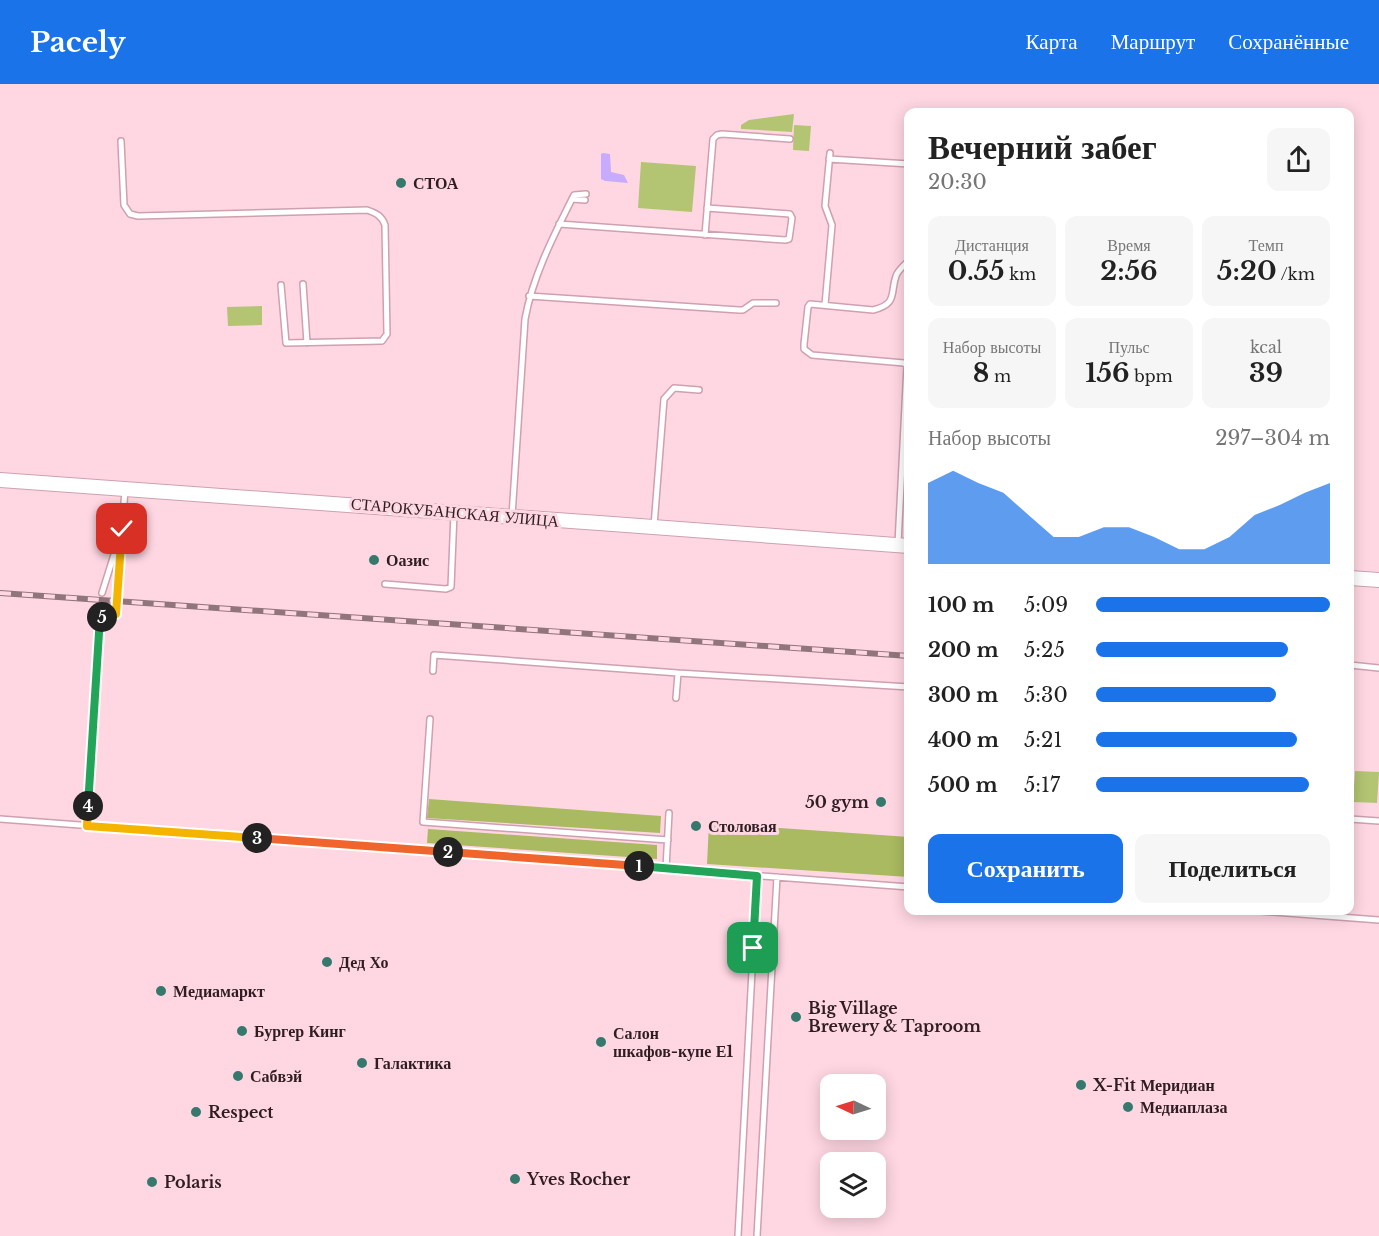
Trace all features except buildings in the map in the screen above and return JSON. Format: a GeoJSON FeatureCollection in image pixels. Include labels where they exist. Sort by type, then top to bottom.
{"type":"FeatureCollection","features":[{"type":"Feature","properties":{"kind":"street","name":"СТАРОКУБАНСКАЯ УЛИЦА"},"geometry":{"type":"LineString","coordinates":[[0,480],[904,546]]}},
{"type":"Feature","properties":{"kind":"street"},"geometry":{"type":"LineString","coordinates":[[1354,578],[1379,580]]}},
{"type":"Feature","properties":{"kind":"lane"},"geometry":{"type":"LineString","coordinates":[[705,235],[712,139],[717,135],[790,139]]}},
{"type":"Feature","properties":{"kind":"lane"},"geometry":{"type":"LineString","coordinates":[[121,141],[124,205],[130,214],[138,216],[367,210],[382,218],[385,225],[386,337],[379,342],[288,344],[285,341],[281,285]]}},
{"type":"Feature","properties":{"kind":"lane"},"geometry":{"type":"LineString","coordinates":[[825,306],[832,225],[825,206],[829,156],[904,164]]}},
{"type":"Feature","properties":{"kind":"lane"},"geometry":{"type":"LineString","coordinates":[[512,518],[525,319],[530,296],[559,224],[572,199],[577,194],[585,197]]}},
{"type":"Feature","properties":{"kind":"lane"},"geometry":{"type":"LineString","coordinates":[[559,224],[788,240],[790,236],[792,218],[788,213],[707,207]]}},
{"type":"Feature","properties":{"kind":"lane"},"geometry":{"type":"LineString","coordinates":[[904,267],[896,277],[893,296],[889,303],[880,308],[873,310],[810,304],[807,307],[804,344],[807,353],[812,355],[904,363]]}},
{"type":"Feature","properties":{"kind":"lane"},"geometry":{"type":"LineString","coordinates":[[303,284],[307,343]]}},
{"type":"Feature","properties":{"kind":"lane"},"geometry":{"type":"LineString","coordinates":[[530,296],[739,310],[753,303],[776,303]]}},
{"type":"Feature","properties":{"kind":"lane"},"geometry":{"type":"LineString","coordinates":[[654,528],[664,399],[674,388],[699,390]]}},
{"type":"Feature","properties":{"kind":"lane"},"geometry":{"type":"LineString","coordinates":[[102,593],[122,529],[125,488]]}},
{"type":"Feature","properties":{"kind":"lane"},"geometry":{"type":"LineString","coordinates":[[385,584],[446,589],[451,587],[454,513]]}},
{"type":"Feature","properties":{"kind":"lane"},"geometry":{"type":"LineString","coordinates":[[87,826],[101,608]]}},
{"type":"Feature","properties":{"kind":"lane"},"geometry":{"type":"LineString","coordinates":[[433,671],[434,655],[904,687]]}},
{"type":"Feature","properties":{"kind":"lane"},"geometry":{"type":"LineString","coordinates":[[1354,665],[1379,668]]}},
{"type":"Feature","properties":{"kind":"lane"},"geometry":{"type":"LineString","coordinates":[[676,698],[678,673]]}},
{"type":"Feature","properties":{"kind":"lane"},"geometry":{"type":"LineString","coordinates":[[430,719],[423,822],[668,840]]}},
{"type":"Feature","properties":{"kind":"lane"},"geometry":{"type":"LineString","coordinates":[[666,868],[669,813]]}},
{"type":"Feature","properties":{"kind":"lane"},"geometry":{"type":"LineString","coordinates":[[0,819],[904,887]]}},
{"type":"Feature","properties":{"kind":"lane"},"geometry":{"type":"LineString","coordinates":[[1354,819],[1379,821]]}},
{"type":"Feature","properties":{"kind":"lane"},"geometry":{"type":"LineString","coordinates":[[738,1236],[757,876]]}},
{"type":"Feature","properties":{"kind":"lane"},"geometry":{"type":"LineString","coordinates":[[758,1236],[777,877]]}},
{"type":"Feature","properties":{"kind":"lane"},"geometry":{"type":"LineString","coordinates":[[1313,915],[1379,920]]}},
{"type":"Feature","properties":{"kind":"path"},"geometry":{"type":"LineString","coordinates":[[100,617],[116,614],[120,565]]}},
{"type":"Feature","properties":{"kind":"green space"},"geometry":{"type":"Polygon","coordinates":[[[794,114],[792,132],[741,129],[741,125],[749,120],[794,114]]]}},
{"type":"Feature","properties":{"kind":"green space"},"geometry":{"type":"Polygon","coordinates":[[[794,125],[811,126],[809,151],[793,150],[794,125]]]}},
{"type":"Feature","properties":{"kind":"green space"},"geometry":{"type":"Polygon","coordinates":[[[641,162],[696,166],[692,212],[638,208],[641,162]]]}},
{"type":"Feature","properties":{"kind":"green space"},"geometry":{"type":"Polygon","coordinates":[[[262,306],[262,325],[228,326],[227,307],[262,306]]]}},
{"type":"Feature","properties":{"kind":"green space"},"geometry":{"type":"Polygon","coordinates":[[[1355,771],[1379,772],[1377,803],[1354,802],[1355,771]]]}},
{"type":"Feature","properties":{"kind":"green space"},"geometry":{"type":"Polygon","coordinates":[[[429,799],[661,816],[660,833],[427,818],[429,799]]]}},
{"type":"Feature","properties":{"kind":"green space"},"geometry":{"type":"Polygon","coordinates":[[[709,823],[904,837],[904,877],[707,864],[709,823]]]}},
{"type":"Feature","properties":{"kind":"green space"},"geometry":{"type":"Polygon","coordinates":[[[428,829],[657,845],[657,859],[427,843],[428,829]]]}},
{"type":"Feature","properties":{"kind":"shaded area"},"geometry":{"type":"Polygon","coordinates":[[[601,154],[610,154],[611,172],[624,175],[628,183],[601,179],[601,154]]]}},
{"type":"Feature","properties":{"kind":"railway"},"geometry":{"type":"LineString","coordinates":[[0,593],[904,656]]}},
{"type":"Feature","properties":{"kind":"place","name":"СТОА"},"geometry":{"type":"Point","coordinates":[401,183]}},
{"type":"Feature","properties":{"kind":"place","name":"Оазис"},"geometry":{"type":"Point","coordinates":[374,560]}},
{"type":"Feature","properties":{"kind":"place","name":"50 gym"},"geometry":{"type":"Point","coordinates":[881,802]}},
{"type":"Feature","properties":{"kind":"place","name":"Столовая"},"geometry":{"type":"Point","coordinates":[696,826]}},
{"type":"Feature","properties":{"kind":"place","name":"Дед Хо"},"geometry":{"type":"Point","coordinates":[327,962]}},
{"type":"Feature","properties":{"kind":"place","name":"Медиамаркт"},"geometry":{"type":"Point","coordinates":[161,991]}},
{"type":"Feature","properties":{"kind":"place","name":"Big Village Brewery & Taproom"},"geometry":{"type":"Point","coordinates":[796,1017]}},
{"type":"Feature","properties":{"kind":"place","name":"Бургер Кинг"},"geometry":{"type":"Point","coordinates":[242,1031]}},
{"type":"Feature","properties":{"kind":"place","name":"Салон шкафов-купе Е1"},"geometry":{"type":"Point","coordinates":[601,1042]}},
{"type":"Feature","properties":{"kind":"place","name":"Галактика"},"geometry":{"type":"Point","coordinates":[362,1063]}},
{"type":"Feature","properties":{"kind":"place","name":"Сабвэй"},"geometry":{"type":"Point","coordinates":[238,1076]}},
{"type":"Feature","properties":{"kind":"place","name":"X-Fit Меридиан"},"geometry":{"type":"Point","coordinates":[1081,1085]}},
{"type":"Feature","properties":{"kind":"place","name":"Медиаплаза"},"geometry":{"type":"Point","coordinates":[1128,1107]}},
{"type":"Feature","properties":{"kind":"place","name":"Respect"},"geometry":{"type":"Point","coordinates":[196,1112]}},
{"type":"Feature","properties":{"kind":"place","name":"Yves Rocher"},"geometry":{"type":"Point","coordinates":[515,1179]}},
{"type":"Feature","properties":{"kind":"place","name":"Polaris"},"geometry":{"type":"Point","coordinates":[152,1182]}},
{"type":"Feature","properties":{"kind":"route"},"geometry":{"type":"LineString","coordinates":[[122,529],[116,614],[100,617],[87,826],[757,876],[753,948]]}}]}
